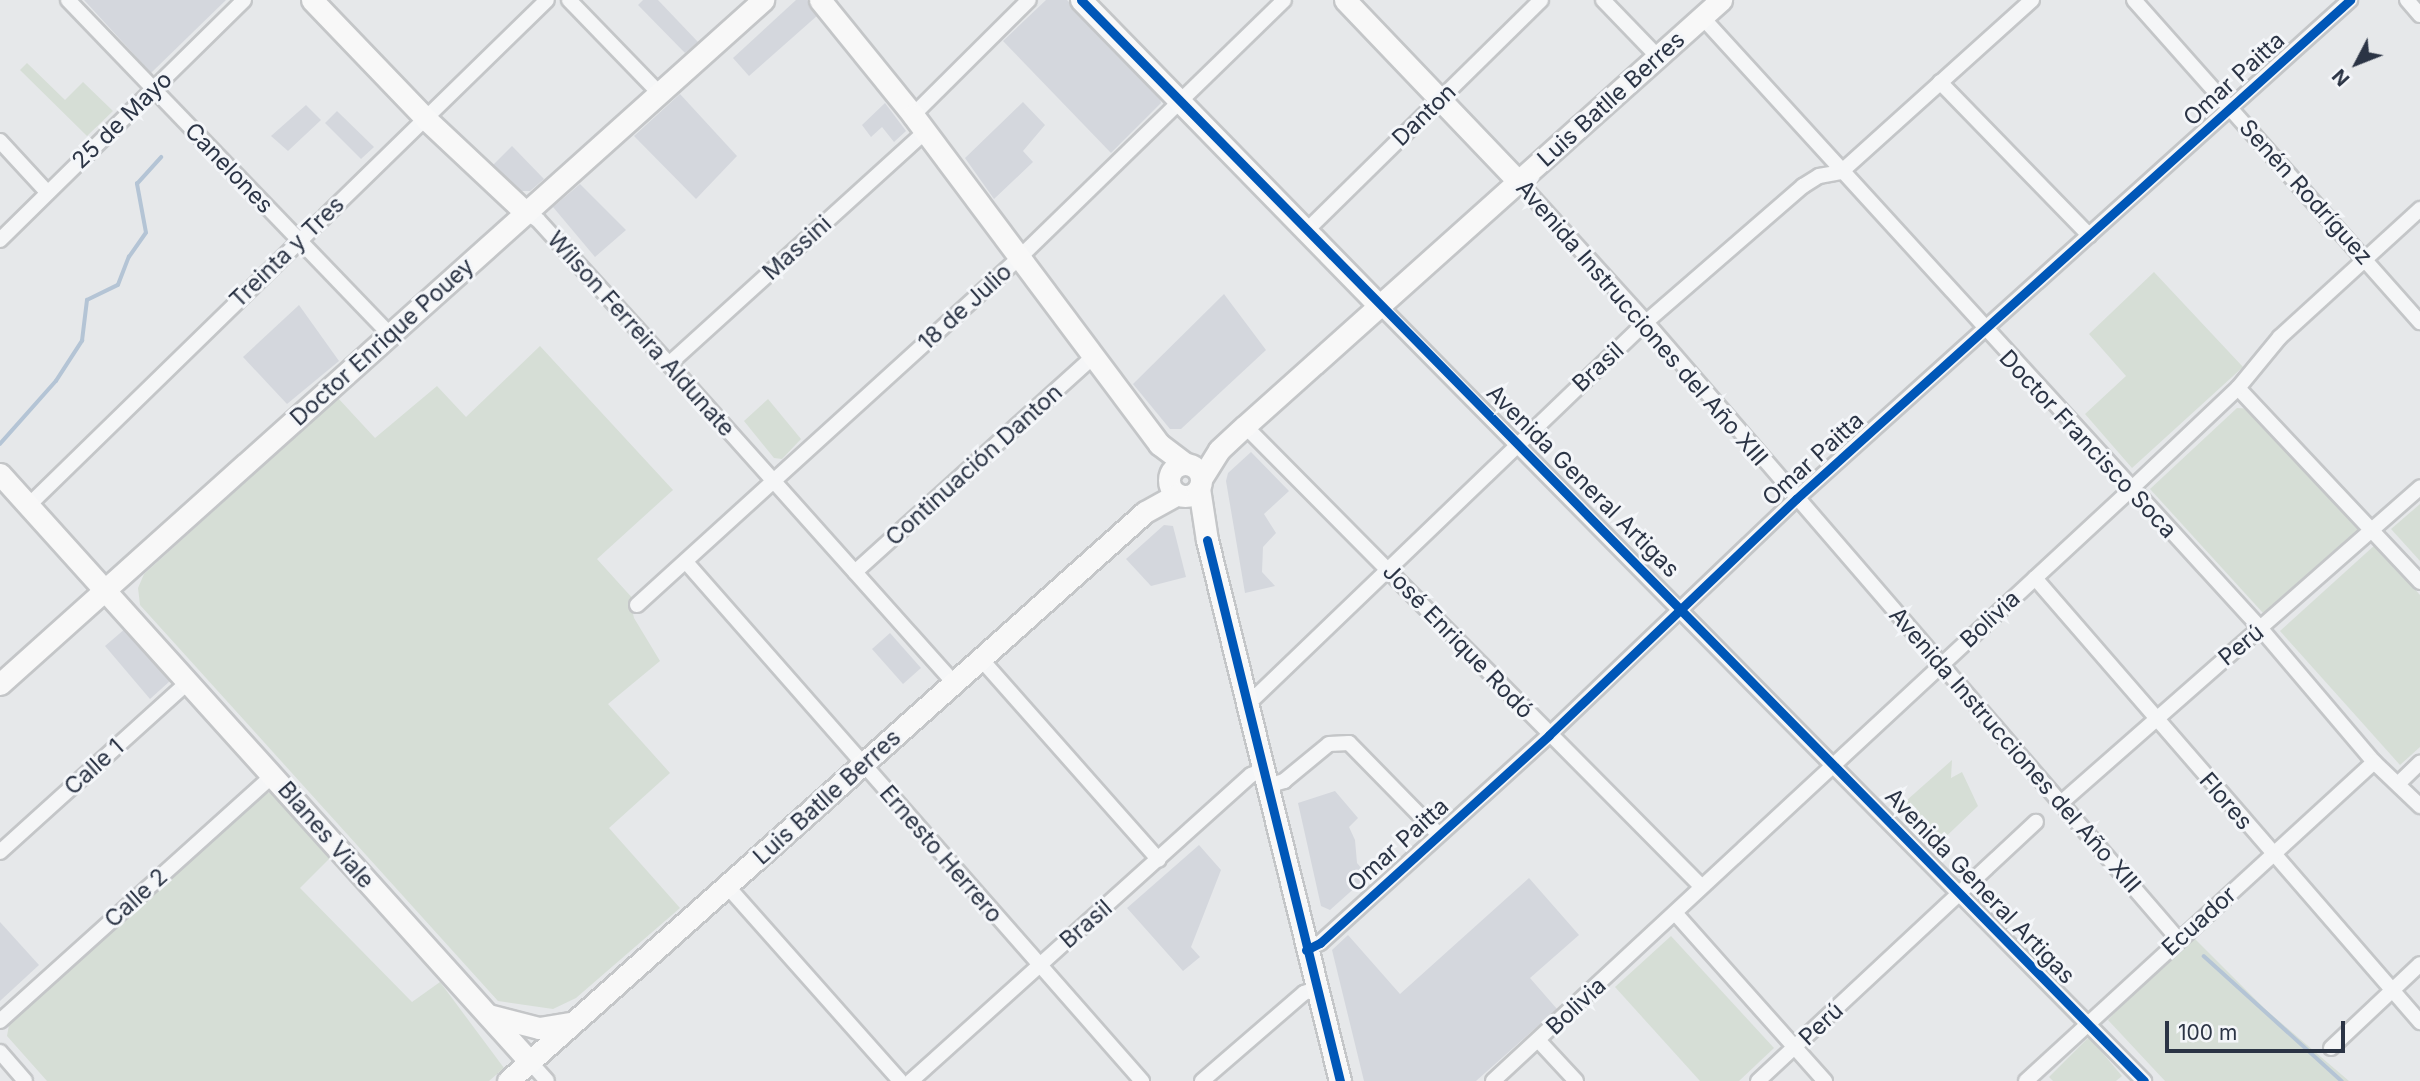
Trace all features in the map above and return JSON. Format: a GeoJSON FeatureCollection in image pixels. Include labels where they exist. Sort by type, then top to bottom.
{"type":"FeatureCollection","features":[{"type":"Feature","properties":{"kind":"street","name":"Canelones"},"geometry":{"type":"LineString","coordinates":[[68,0],[390,335]]}},
{"type":"Feature","properties":{"kind":"street","name":"25 de Mayo"},"geometry":{"type":"LineString","coordinates":[[0,240],[244,0]]}},
{"type":"Feature","properties":{"kind":"street","name":"Wilson Ferreira Aldunate"},"geometry":{"type":"LineString","coordinates":[[313,0],[426,119],[526,214],[538,220],[954,683]]}},
{"type":"Feature","properties":{"kind":"street","name":"Treinta y Tres"},"geometry":{"type":"LineString","coordinates":[[29,505],[547,0]]}},
{"type":"Feature","properties":{"kind":"street"},"geometry":{"type":"LineString","coordinates":[[569,0],[660,94]]}},
{"type":"Feature","properties":{"kind":"street","name":"Doctor Enrique Pouey"},"geometry":{"type":"LineString","coordinates":[[0,684],[763,0]]}},
{"type":"Feature","properties":{"kind":"street"},"geometry":{"type":"LineString","coordinates":[[820,0],[919,123],[1184,479],[1207,540],[1315,989],[1340,1081]]}},
{"type":"Feature","properties":{"kind":"street","name":"Massini"},"geometry":{"type":"LineString","coordinates":[[669,364],[919,123],[1029,0]]}},
{"type":"Feature","properties":{"kind":"street","name":"Avenida General Artigas"},"geometry":{"type":"LineString","coordinates":[[1081,0],[2144,1081]]}},
{"type":"Feature","properties":{"kind":"street","name":"18 de Julio"},"geometry":{"type":"LineString","coordinates":[[636,605],[1020,257],[1284,0]]}},
{"type":"Feature","properties":{"kind":"street","name":"Avenida Instrucciones del Año XIII"},"geometry":{"type":"LineString","coordinates":[[1345,0],[1518,181],[1646,322],[2178,939]]}},
{"type":"Feature","properties":{"kind":"street","name":"Danton"},"geometry":{"type":"LineString","coordinates":[[1307,230],[1541,0]]}},
{"type":"Feature","properties":{"kind":"street"},"geometry":{"type":"LineString","coordinates":[[1602,0],[1658,57]]}},
{"type":"Feature","properties":{"kind":"street","name":"Luis Batlle Berres"},"geometry":{"type":"LineString","coordinates":[[508,1081],[1721,0]]}},
{"type":"Feature","properties":{"kind":"street","name":"Brasil"},"geometry":{"type":"LineString","coordinates":[[1247,705],[1646,322],[1803,186],[1819,176],[1841,172],[2032,0]]}},
{"type":"Feature","properties":{"kind":"street","name":"Senén Rodríguez"},"geometry":{"type":"LineString","coordinates":[[2134,0],[2420,322]]}},
{"type":"Feature","properties":{"kind":"street","name":"Omar Paitta"},"geometry":{"type":"LineString","coordinates":[[1306,950],[1320,943],[1549,735],[1796,499],[2350,0]]}},
{"type":"Feature","properties":{"kind":"street"},"geometry":{"type":"LineString","coordinates":[[2407,0],[2420,15]]}},
{"type":"Feature","properties":{"kind":"street","name":"Doctor Francisco Soca"},"geometry":{"type":"LineString","coordinates":[[1702,18],[2130,490],[2262,630],[2374,762],[2400,782],[2420,806]]}},
{"type":"Feature","properties":{"kind":"street"},"geometry":{"type":"LineString","coordinates":[[1940,82],[2088,235]]}},
{"type":"Feature","properties":{"kind":"street"},"geometry":{"type":"LineString","coordinates":[[0,141],[47,192]]}},
{"type":"Feature","properties":{"kind":"street","name":"Bolivia"},"geometry":{"type":"LineString","coordinates":[[1493,1081],[1676,914],[1832,763],[2130,490],[2238,388],[2280,337],[2420,209]]}},
{"type":"Feature","properties":{"kind":"street","name":"Continuación Danton"},"geometry":{"type":"LineString","coordinates":[[855,572],[1093,357]]}},
{"type":"Feature","properties":{"kind":"street"},"geometry":{"type":"LineString","coordinates":[[2238,388],[2420,582]]}},
{"type":"Feature","properties":{"kind":"street","name":"José Enrique Rodó"},"geometry":{"type":"LineString","coordinates":[[1245,426],[1388,568],[1549,735],[1702,886]]}},
{"type":"Feature","properties":{"kind":"street","name":"Blanes Viale"},"geometry":{"type":"LineString","coordinates":[[1,477],[106,587],[483,1013],[547,1081]]}},
{"type":"Feature","properties":{"kind":"street","name":"Perú"},"geometry":{"type":"LineString","coordinates":[[2062,802],[2154,718],[2262,630],[2420,487]]}},
{"type":"Feature","properties":{"kind":"street","name":"Ernesto Herrero"},"geometry":{"type":"LineString","coordinates":[[686,562],[1038,966],[1142,1081]]}},
{"type":"Feature","properties":{"kind":"street","name":"Flores"},"geometry":{"type":"LineString","coordinates":[[2035,578],[2273,856],[2420,1022]]}},
{"type":"Feature","properties":{"kind":"street"},"geometry":{"type":"LineString","coordinates":[[981,659],[1158,860]]}},
{"type":"Feature","properties":{"kind":"street","name":"Calle 1"},"geometry":{"type":"LineString","coordinates":[[0,852],[189,681]]}},
{"type":"Feature","properties":{"kind":"street","name":"Brasil"},"geometry":{"type":"LineString","coordinates":[[911,1081],[1251,775],[1284,781],[1329,744],[1349,743],[1438,834]]}},
{"type":"Feature","properties":{"kind":"street","name":"Ecuador"},"geometry":{"type":"LineString","coordinates":[[2026,1081],[2374,762]]}},
{"type":"Feature","properties":{"kind":"street"},"geometry":{"type":"LineString","coordinates":[[2400,782],[2420,763]]}},
{"type":"Feature","properties":{"kind":"street","name":"Calle 2"},"geometry":{"type":"LineString","coordinates":[[0,1021],[273,775]]}},
{"type":"Feature","properties":{"kind":"street","name":"Perú"},"geometry":{"type":"LineString","coordinates":[[1758,1081],[1962,894],[2036,822]]}},
{"type":"Feature","properties":{"kind":"street"},"geometry":{"type":"LineString","coordinates":[[728,887],[900,1081]]}},
{"type":"Feature","properties":{"kind":"street"},"geometry":{"type":"LineString","coordinates":[[1676,914],[1825,1081]]}},
{"type":"Feature","properties":{"kind":"street"},"geometry":{"type":"LineString","coordinates":[[2331,1048],[2420,964]]}},
{"type":"Feature","properties":{"kind":"street"},"geometry":{"type":"LineString","coordinates":[[1202,1081],[1304,993],[1315,989]]}},
{"type":"Feature","properties":{"kind":"street"},"geometry":{"type":"LineString","coordinates":[[483,1013],[539,1028],[571,1023]]}},
{"type":"Feature","properties":{"kind":"street"},"geometry":{"type":"LineString","coordinates":[[1538,1041],[1576,1081]]}},
{"type":"Feature","properties":{"kind":"street"},"geometry":{"type":"LineString","coordinates":[[0,1052],[25,1081]]}},
{"type":"Feature","properties":{"kind":"shaded area"},"geometry":{"type":"Polygon","coordinates":[[[84,0],[226,0],[151,73],[84,0]]]}},
{"type":"Feature","properties":{"kind":"shaded area"},"geometry":{"type":"Polygon","coordinates":[[[643,0],[658,0],[698,42],[685,53],[638,5],[643,0]]]}},
{"type":"Feature","properties":{"kind":"shaded area"},"geometry":{"type":"Polygon","coordinates":[[[796,0],[807,0],[818,15],[749,76],[733,58],[796,0]]]}},
{"type":"Feature","properties":{"kind":"shaded area"},"geometry":{"type":"Polygon","coordinates":[[[1046,0],[1067,0],[1159,95],[1161,103],[1111,153],[1003,41],[1046,0]]]}},
{"type":"Feature","properties":{"kind":"shaded area"},"geometry":{"type":"Polygon","coordinates":[[[27,63],[65,100],[83,82],[113,111],[87,136],[20,70],[27,63]]]}},
{"type":"Feature","properties":{"kind":"shaded area"},"geometry":{"type":"Polygon","coordinates":[[[680,94],[737,156],[696,199],[634,136],[680,94]]]}},
{"type":"Feature","properties":{"kind":"shaded area"},"geometry":{"type":"Polygon","coordinates":[[[1023,102],[1045,125],[1023,151],[1033,162],[994,199],[965,158],[1023,102]]]}},
{"type":"Feature","properties":{"kind":"shaded area"},"geometry":{"type":"Polygon","coordinates":[[[885,103],[906,131],[894,142],[882,127],[871,137],[862,125],[885,103]]]}},
{"type":"Feature","properties":{"kind":"shaded area"},"geometry":{"type":"Polygon","coordinates":[[[306,105],[321,120],[288,151],[271,136],[306,105]]]}},
{"type":"Feature","properties":{"kind":"shaded area"},"geometry":{"type":"Polygon","coordinates":[[[337,111],[374,147],[361,159],[325,123],[337,111]]]}},
{"type":"Feature","properties":{"kind":"shaded area"},"geometry":{"type":"Polygon","coordinates":[[[512,146],[544,179],[530,191],[512,191],[490,168],[512,146]]]}},
{"type":"Feature","properties":{"kind":"shaded area"},"geometry":{"type":"Polygon","coordinates":[[[580,184],[626,230],[595,257],[553,207],[580,184]]]}},
{"type":"Feature","properties":{"kind":"shaded area"},"geometry":{"type":"Polygon","coordinates":[[[2154,272],[2243,367],[2132,468],[2085,414],[2126,376],[2089,334],[2154,272]]]}},
{"type":"Feature","properties":{"kind":"shaded area"},"geometry":{"type":"Polygon","coordinates":[[[1224,294],[1266,350],[1181,429],[1170,429],[1133,384],[1224,294]]]}},
{"type":"Feature","properties":{"kind":"shaded area"},"geometry":{"type":"Polygon","coordinates":[[[299,305],[339,361],[287,404],[243,357],[299,305]]]}},
{"type":"Feature","properties":{"kind":"shaded area"},"geometry":{"type":"Polygon","coordinates":[[[540,346],[673,490],[597,559],[635,601],[631,605],[634,618],[660,661],[608,704],[670,773],[609,828],[680,908],[576,998],[553,1009],[498,1001],[140,605],[138,588],[144,574],[338,398],[375,438],[437,386],[466,417],[540,346]]]}},
{"type":"Feature","properties":{"kind":"shaded area"},"geometry":{"type":"Polygon","coordinates":[[[768,399],[801,439],[782,459],[774,458],[744,421],[768,399]]]}},
{"type":"Feature","properties":{"kind":"shaded area"},"geometry":{"type":"Polygon","coordinates":[[[2237,408],[2254,409],[2360,528],[2263,613],[2150,489],[2237,408]]]}},
{"type":"Feature","properties":{"kind":"shaded area"},"geometry":{"type":"Polygon","coordinates":[[[1251,452],[1289,491],[1264,514],[1276,533],[1263,547],[1262,572],[1275,586],[1245,593],[1226,481],[1228,473],[1251,452]]]}},
{"type":"Feature","properties":{"kind":"shaded area"},"geometry":{"type":"Polygon","coordinates":[[[2420,504],[2420,561],[2391,529],[2420,504]]]}},
{"type":"Feature","properties":{"kind":"shaded area"},"geometry":{"type":"Polygon","coordinates":[[[1164,525],[1173,526],[1186,577],[1151,586],[1126,559],[1164,525]]]}},
{"type":"Feature","properties":{"kind":"shaded area"},"geometry":{"type":"Polygon","coordinates":[[[2376,544],[2420,595],[2420,747],[2400,765],[2280,631],[2376,544]]]}},
{"type":"Feature","properties":{"kind":"shaded area"},"geometry":{"type":"Polygon","coordinates":[[[126,628],[170,681],[150,699],[105,646],[126,628]]]}},
{"type":"Feature","properties":{"kind":"shaded area"},"geometry":{"type":"Polygon","coordinates":[[[890,633],[921,668],[903,684],[872,649],[890,633]]]}},
{"type":"Feature","properties":{"kind":"shaded area"},"geometry":{"type":"Polygon","coordinates":[[[1952,760],[1951,778],[1962,772],[1978,806],[1935,847],[1897,809],[1952,760]]]}},
{"type":"Feature","properties":{"kind":"shaded area"},"geometry":{"type":"Polygon","coordinates":[[[1335,791],[1358,818],[1349,827],[1355,840],[1357,863],[1368,876],[1330,910],[1321,906],[1298,803],[1335,791]]]}},
{"type":"Feature","properties":{"kind":"shaded area"},"geometry":{"type":"Polygon","coordinates":[[[271,792],[330,858],[300,888],[412,1002],[440,982],[504,1068],[489,1081],[47,1081],[7,1036],[9,1025],[262,795],[271,792]]]}},
{"type":"Feature","properties":{"kind":"shaded area"},"geometry":{"type":"Polygon","coordinates":[[[1199,845],[1221,870],[1191,947],[1200,957],[1183,971],[1127,908],[1199,845]]]}},
{"type":"Feature","properties":{"kind":"shaded area"},"geometry":{"type":"Polygon","coordinates":[[[1529,878],[1579,935],[1530,978],[1557,1009],[1476,1081],[1364,1081],[1332,950],[1348,935],[1400,994],[1529,878]]]}},
{"type":"Feature","properties":{"kind":"shaded area"},"geometry":{"type":"Polygon","coordinates":[[[0,922],[39,965],[0,1001],[0,922]]]}},
{"type":"Feature","properties":{"kind":"shaded area"},"geometry":{"type":"Polygon","coordinates":[[[1671,936],[1774,1048],[1739,1081],[1700,1081],[1615,987],[1671,936]]]}},
{"type":"Feature","properties":{"kind":"shaded area"},"geometry":{"type":"Polygon","coordinates":[[[2194,938],[2265,1009],[2349,1081],[2165,1081],[2108,1020],[2170,951],[2194,938]]]}},
{"type":"Feature","properties":{"kind":"shaded area"},"geometry":{"type":"Polygon","coordinates":[[[2089,1037],[2122,1076],[2116,1081],[2053,1081],[2049,1077],[2089,1037]]]}},
{"type":"Feature","properties":{"kind":"waterway"},"geometry":{"type":"LineString","coordinates":[[0,444],[56,381],[82,341],[87,300],[118,285],[129,257],[146,233],[137,184],[161,157]]}},
{"type":"Feature","properties":{"kind":"waterway"},"geometry":{"type":"LineString","coordinates":[[2204,956],[2342,1081]]}},
{"type":"Feature","properties":{"kind":"cycle path"},"geometry":{"type":"LineString","coordinates":[[1081,0],[2144,1081]]}},
{"type":"Feature","properties":{"kind":"cycle path"},"geometry":{"type":"LineString","coordinates":[[1306,950],[1320,943],[1549,735],[1796,499],[2350,0]]}},
{"type":"Feature","properties":{"kind":"cycle path"},"geometry":{"type":"LineString","coordinates":[[1207,540],[1340,1081]]}}]}
